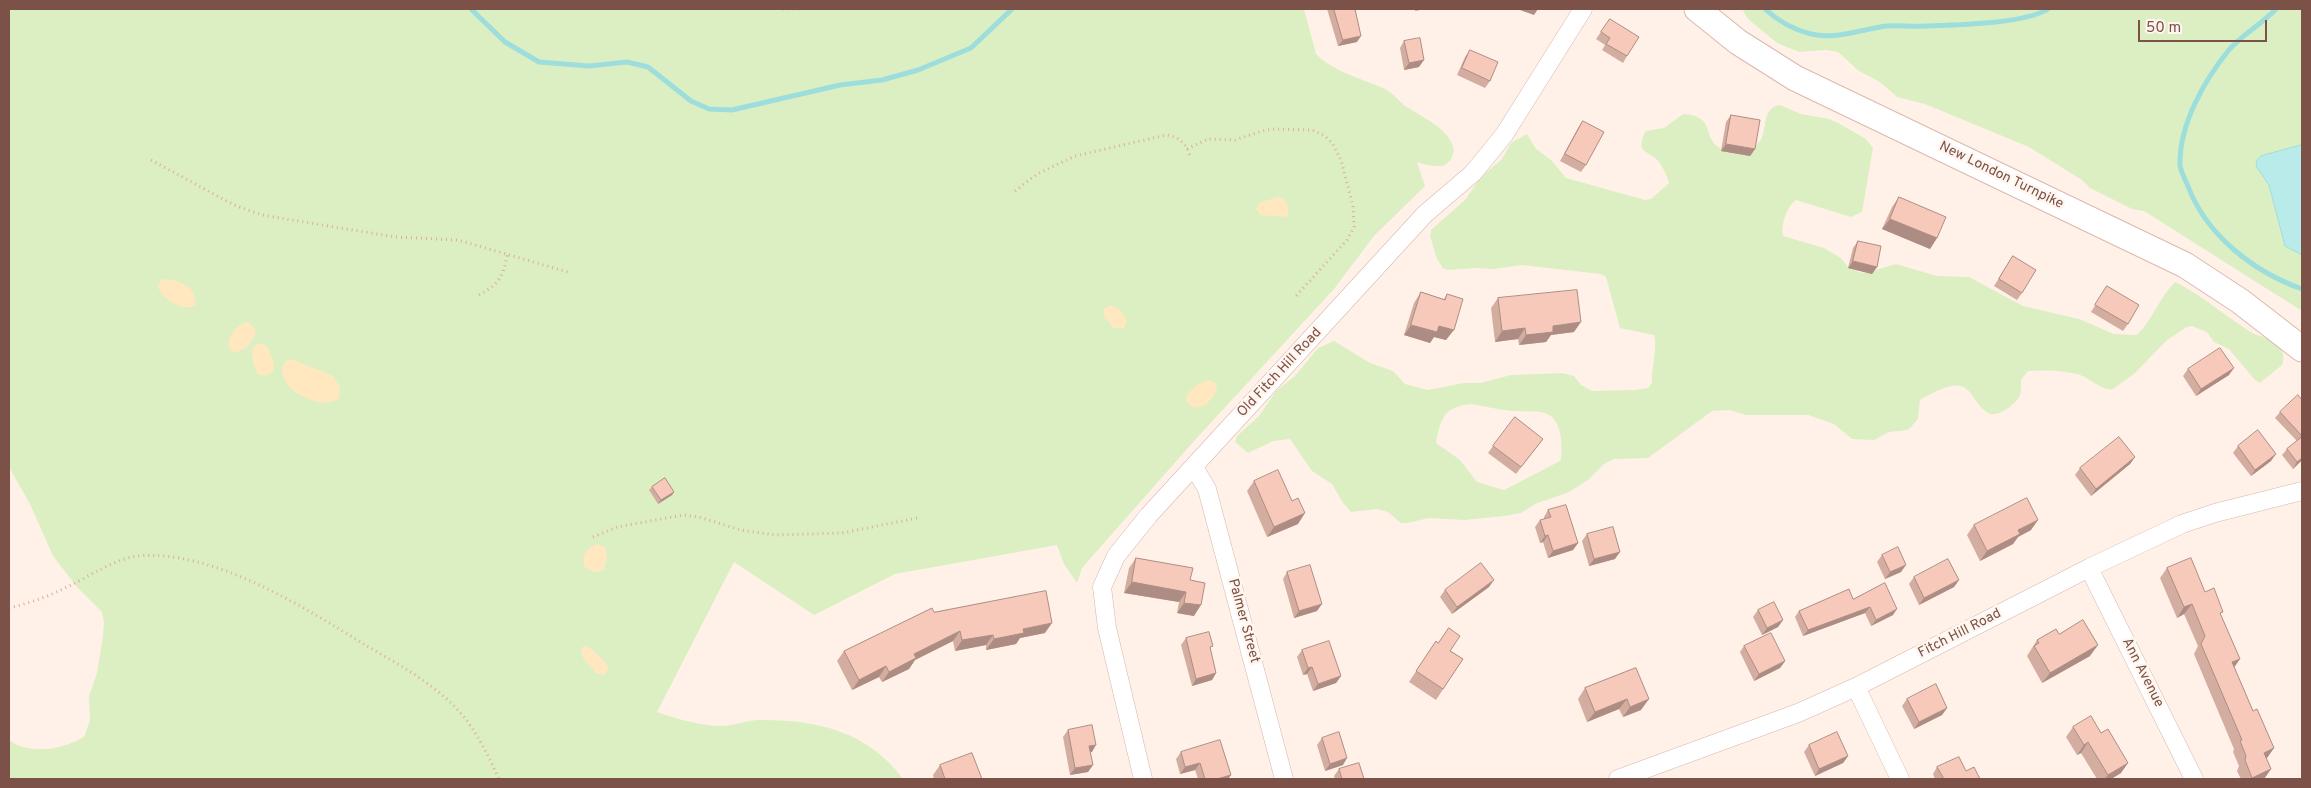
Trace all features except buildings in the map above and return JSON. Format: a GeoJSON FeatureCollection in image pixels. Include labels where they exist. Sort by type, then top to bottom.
{"type":"FeatureCollection","features":[{"type":"Feature","properties":{"kind":"main road","name":"New London Turnpike"},"geometry":{"type":"LineString","coordinates":[[1697,9],[1738,42],[1795,78],[2185,265],[2240,301],[2302,349]]}},
{"type":"Feature","properties":{"kind":"street","name":"Old Fitch Hill Road"},"geometry":{"type":"LineString","coordinates":[[1142,779],[1107,628],[1102,587],[1116,556],[1148,515],[1425,214],[1473,174],[1504,135],[1583,9]]}},
{"type":"Feature","properties":{"kind":"street","name":"Palmer Street"},"geometry":{"type":"LineString","coordinates":[[1194,466],[1207,489],[1284,779]]}},
{"type":"Feature","properties":{"kind":"street","name":"Fitch Hill Road"},"geometry":{"type":"LineString","coordinates":[[1618,779],[1798,713],[1856,687],[2089,568],[2182,524],[2215,513],[2302,491]]}},
{"type":"Feature","properties":{"kind":"street","name":"Ann Avenue"},"geometry":{"type":"LineString","coordinates":[[2089,568],[2194,779]]}},
{"type":"Feature","properties":{"kind":"street"},"geometry":{"type":"LineString","coordinates":[[1856,687],[1900,779]]}},
{"type":"Feature","properties":{"kind":"path"},"geometry":{"type":"LineString","coordinates":[[783,9],[802,9]]}},
{"type":"Feature","properties":{"kind":"path"},"geometry":{"type":"LineString","coordinates":[[1187,149],[1208,139],[1235,140],[1267,130],[1312,130],[1325,136],[1332,143],[1342,160],[1353,206],[1354,227],[1347,240],[1296,296]]}},
{"type":"Feature","properties":{"kind":"path"},"geometry":{"type":"LineString","coordinates":[[1015,191],[1038,174],[1084,153],[1166,135],[1178,138],[1190,156]]}},
{"type":"Feature","properties":{"kind":"path"},"geometry":{"type":"LineString","coordinates":[[151,160],[234,205],[262,215],[395,237],[451,238],[571,273]]}},
{"type":"Feature","properties":{"kind":"path"},"geometry":{"type":"LineString","coordinates":[[479,295],[500,280],[507,255]]}},
{"type":"Feature","properties":{"kind":"path"},"geometry":{"type":"LineString","coordinates":[[593,537],[617,527],[683,515],[699,517],[741,530],[775,535],[842,533],[917,518]]}},
{"type":"Feature","properties":{"kind":"path"},"geometry":{"type":"LineString","coordinates":[[9,608],[33,602],[110,565],[136,556],[186,559],[213,566],[313,614],[439,692],[466,718],[499,779]]}},
{"type":"Feature","properties":{"kind":"green space"},"geometry":{"type":"Polygon","coordinates":[[[9,9],[1304,9],[1316,54],[1331,66],[1389,92],[1404,105],[1441,129],[1447,135],[1454,150],[1449,162],[1445,165],[1435,166],[1417,162],[1425,186],[1374,236],[1334,289],[1194,441],[1082,568],[1077,583],[1064,564],[1057,545],[895,574],[814,615],[734,562],[657,712],[688,721],[712,725],[725,726],[758,720],[779,720],[800,722],[839,731],[874,749],[903,779],[9,779],[9,740],[27,748],[46,749],[66,745],[84,737],[90,720],[89,696],[97,673],[104,623],[102,612],[77,587],[53,556],[30,504],[9,467],[9,9]]]}},
{"type":"Feature","properties":{"kind":"green space"},"geometry":{"type":"Polygon","coordinates":[[[1742,9],[2302,9],[2302,145],[2256,166],[2269,185],[2285,246],[2302,255],[2302,311],[2144,211],[2132,209],[2090,188],[2082,180],[2029,147],[1925,104],[1897,97],[1880,82],[1859,71],[1838,52],[1827,50],[1799,52],[1777,43],[1748,19],[1742,9]]]}},
{"type":"Feature","properties":{"kind":"green space"},"geometry":{"type":"Polygon","coordinates":[[[1780,105],[1801,114],[1829,119],[1866,139],[1873,148],[1862,212],[1851,217],[1796,200],[1789,207],[1785,216],[1783,236],[1824,248],[1841,258],[1848,267],[1859,272],[1865,273],[1896,264],[1937,276],[1969,277],[2023,306],[2079,319],[2114,334],[2137,335],[2175,282],[2204,299],[2252,333],[2277,343],[2283,354],[2282,365],[2260,383],[2255,380],[2229,349],[2214,342],[2207,332],[2192,326],[2187,327],[2167,340],[2135,373],[2113,389],[2104,388],[2082,376],[2071,373],[2028,371],[2021,380],[2021,392],[2015,402],[1999,413],[1991,414],[1982,408],[1972,394],[1964,388],[1950,386],[1920,400],[1918,419],[1907,430],[1889,432],[1874,440],[1852,439],[1834,424],[1808,415],[1746,415],[1729,410],[1712,411],[1648,458],[1614,459],[1604,464],[1588,480],[1569,492],[1535,504],[1521,513],[1464,520],[1429,518],[1401,523],[1388,512],[1377,509],[1351,512],[1343,503],[1332,484],[1312,471],[1290,439],[1273,441],[1248,453],[1235,442],[1237,436],[1259,416],[1276,391],[1295,376],[1318,348],[1334,341],[1370,363],[1393,371],[1405,384],[1428,390],[1464,383],[1481,383],[1511,375],[1562,373],[1574,376],[1581,385],[1592,391],[1648,388],[1652,383],[1654,335],[1620,328],[1606,277],[1601,274],[1522,265],[1494,269],[1448,270],[1443,268],[1437,259],[1430,236],[1431,230],[1466,199],[1480,178],[1502,159],[1511,143],[1527,134],[1536,149],[1551,160],[1566,178],[1645,200],[1651,199],[1669,183],[1659,162],[1641,147],[1646,131],[1664,128],[1683,114],[1693,116],[1700,118],[1704,122],[1713,142],[1720,148],[1748,152],[1760,141],[1767,115],[1774,107],[1780,105]],[[1471,404],[1449,411],[1439,427],[1436,443],[1460,460],[1477,482],[1504,490],[1560,461],[1562,450],[1559,428],[1551,416],[1545,413],[1471,404]]]}},
{"type":"Feature","properties":{"kind":"sand"},"geometry":{"type":"Polygon","coordinates":[[[1281,197],[1287,203],[1289,211],[1286,217],[1260,215],[1256,209],[1259,203],[1281,197]]]}},
{"type":"Feature","properties":{"kind":"sand"},"geometry":{"type":"Polygon","coordinates":[[[165,279],[187,286],[194,294],[195,305],[190,307],[180,306],[164,296],[158,287],[161,280],[165,279]]]}},
{"type":"Feature","properties":{"kind":"sand"},"geometry":{"type":"Polygon","coordinates":[[[1111,305],[1119,309],[1127,321],[1124,328],[1114,328],[1104,317],[1104,309],[1111,305]]]}},
{"type":"Feature","properties":{"kind":"sand"},"geometry":{"type":"Polygon","coordinates":[[[247,322],[254,327],[256,334],[246,348],[234,353],[229,348],[229,339],[236,328],[247,322]]]}},
{"type":"Feature","properties":{"kind":"sand"},"geometry":{"type":"Polygon","coordinates":[[[258,343],[267,346],[274,363],[273,372],[265,376],[258,374],[253,363],[252,349],[258,343]]]}},
{"type":"Feature","properties":{"kind":"sand"},"geometry":{"type":"Polygon","coordinates":[[[291,359],[333,376],[340,387],[339,398],[331,402],[321,402],[299,394],[290,387],[284,379],[282,370],[286,361],[291,359]]]}},
{"type":"Feature","properties":{"kind":"sand"},"geometry":{"type":"Polygon","coordinates":[[[1210,380],[1217,384],[1212,398],[1201,407],[1192,407],[1187,402],[1186,395],[1198,384],[1210,380]]]}},
{"type":"Feature","properties":{"kind":"sand"},"geometry":{"type":"Polygon","coordinates":[[[597,544],[605,547],[607,559],[603,571],[594,572],[585,567],[583,559],[587,550],[597,544]]]}},
{"type":"Feature","properties":{"kind":"sand"},"geometry":{"type":"Polygon","coordinates":[[[585,646],[595,652],[608,666],[609,669],[604,675],[596,673],[583,658],[581,648],[585,646]]]}},
{"type":"Feature","properties":{"kind":"water"},"geometry":{"type":"Polygon","coordinates":[[[2302,145],[2302,255],[2285,246],[2269,185],[2256,166],[2257,160],[2261,156],[2302,145]]]}},
{"type":"Feature","properties":{"kind":"waterway"},"geometry":{"type":"LineString","coordinates":[[471,9],[505,42],[539,62],[589,66],[627,62],[648,67],[691,101],[709,109],[732,110],[840,85],[882,80],[918,70],[971,48],[1012,9]]}},
{"type":"Feature","properties":{"kind":"waterway"},"geometry":{"type":"LineString","coordinates":[[1765,9],[1781,21],[1799,30],[1820,36],[1887,26],[1954,25],[2006,21],[2023,18],[2048,9]]}},
{"type":"Feature","properties":{"kind":"waterway"},"geometry":{"type":"LineString","coordinates":[[2276,9],[2233,45],[2210,76],[2188,119],[2181,150],[2180,165],[2196,204],[2219,236],[2234,250],[2266,273],[2302,289]]}}]}
